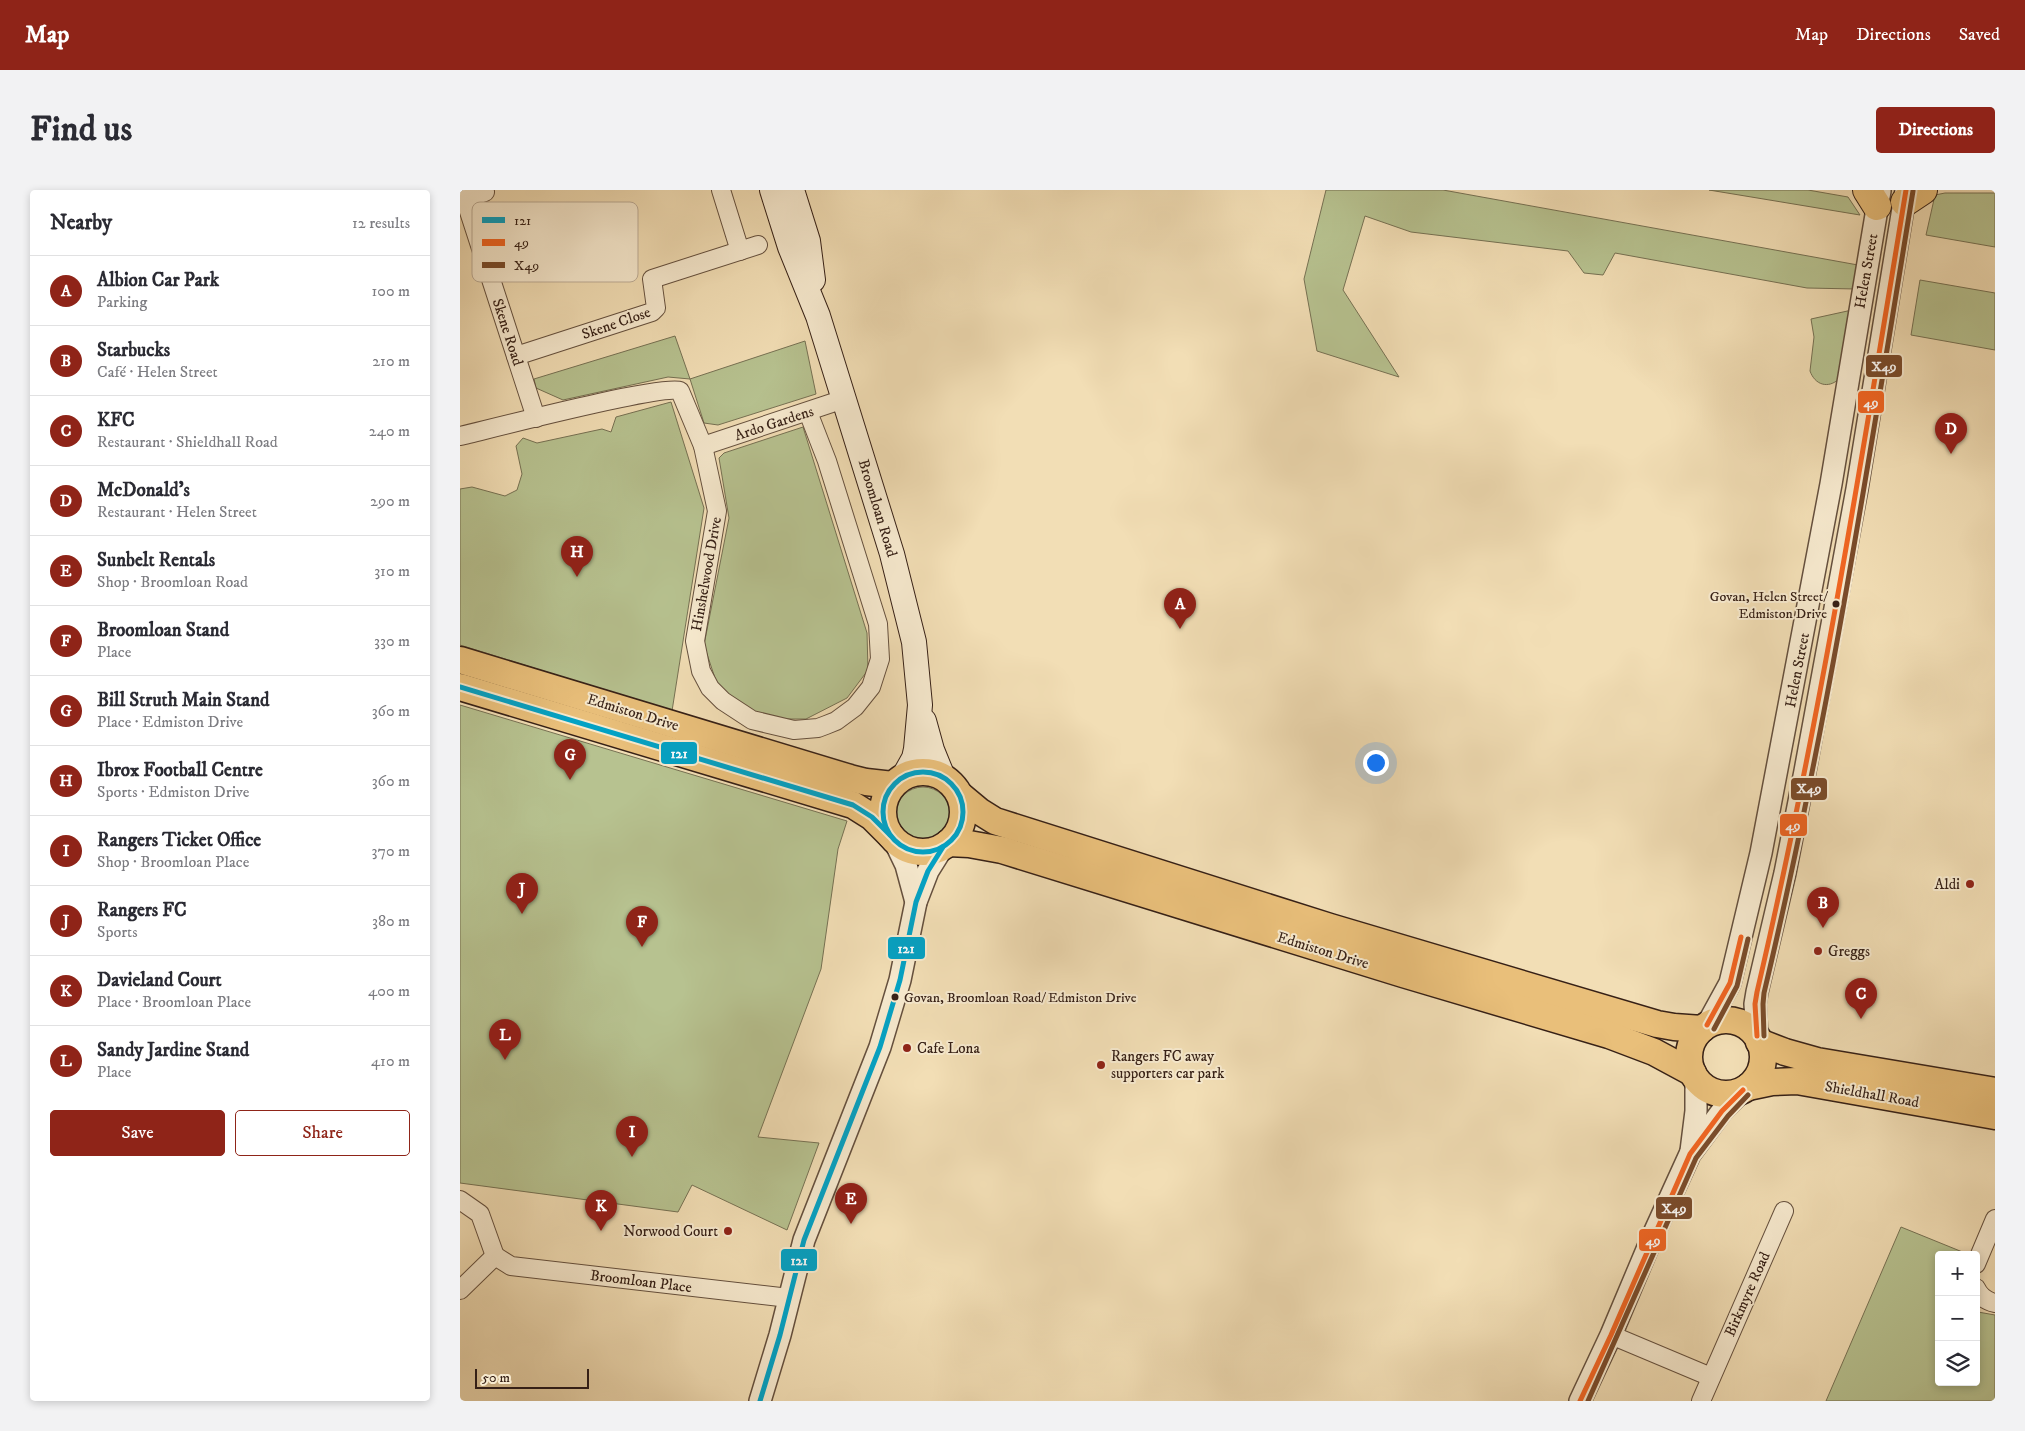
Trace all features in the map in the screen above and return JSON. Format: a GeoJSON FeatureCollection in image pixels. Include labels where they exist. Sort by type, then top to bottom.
{"type":"FeatureCollection","features":[{"type":"Feature","properties":{"kind":"main road","name":"Broomloan Road"},"geometry":{"type":"LineString","coordinates":[[772,190],[790,247],[818,316],[901,585],[914,642],[920,705],[932,750],[943,777]]}},
{"type":"Feature","properties":{"kind":"main road","name":"Broomloan Road"},"geometry":{"type":"LineString","coordinates":[[792,190],[808,241],[818,316]]}},
{"type":"Feature","properties":{"kind":"main road","name":"Edmiston Drive"},"geometry":{"type":"LineString","coordinates":[[460,660],[850,778],[866,782],[899,781]]}},
{"type":"Feature","properties":{"kind":"main road","name":"Edmiston Drive"},"geometry":{"type":"LineString","coordinates":[[460,686],[854,805],[872,817],[891,836]]}},
{"type":"Feature","properties":{"kind":"main road","name":"Broomloan Road"},"geometry":{"type":"LineString","coordinates":[[899,781],[914,758],[920,705]]}},
{"type":"Feature","properties":{"kind":"main road"},"geometry":{"type":"LineString","coordinates":[[917,772],[930,772],[943,777],[954,785],[961,796],[964,809],[962,822],[957,834],[946,845],[924,852],[911,850],[891,836],[885,823],[883,810],[886,796],[899,781],[917,772]]}},
{"type":"Feature","properties":{"kind":"main road","name":"Edmiston Drive"},"geometry":{"type":"LineString","coordinates":[[961,796],[995,821],[1328,939]]}},
{"type":"Feature","properties":{"kind":"main road","name":"Edmiston Drive"},"geometry":{"type":"LineString","coordinates":[[946,845],[969,844],[1002,850],[1407,962],[1657,1024],[1674,1027],[1705,1027]]}},
{"type":"Feature","properties":{"kind":"main road","name":"Edmiston Drive"},"geometry":{"type":"LineString","coordinates":[[1407,962],[1654,1052],[1694,1076]]}},
{"type":"Feature","properties":{"kind":"main road"},"geometry":{"type":"LineString","coordinates":[[1726,1020],[1738,1022],[1758,1039],[1762,1050],[1762,1063],[1759,1074],[1745,1089],[1731,1094],[1720,1093],[1709,1090],[1694,1076],[1689,1062],[1690,1050],[1694,1039],[1705,1027],[1726,1020]]}},
{"type":"Feature","properties":{"kind":"main road","name":"Shieldhall Road"},"geometry":{"type":"LineString","coordinates":[[1758,1039],[1785,1052],[1817,1061],[1995,1091]]}},
{"type":"Feature","properties":{"kind":"main road","name":"Shieldhall Road"},"geometry":{"type":"LineString","coordinates":[[1745,1089],[1772,1082],[1797,1081],[1995,1116]]}},
{"type":"Feature","properties":{"kind":"street"},"geometry":{"type":"LineString","coordinates":[[721,190],[740,251]]}},
{"type":"Feature","properties":{"kind":"street"},"geometry":{"type":"LineString","coordinates":[[463,194],[485,192]]}},
{"type":"Feature","properties":{"kind":"street","name":"Skene Road"},"geometry":{"type":"LineString","coordinates":[[463,194],[472,222]]}},
{"type":"Feature","properties":{"kind":"street","name":"Helen Street"},"geometry":{"type":"LineString","coordinates":[[1758,1039],[1755,1004],[1757,992],[1785,873],[1807,762],[1858,489],[1900,231],[1911,194]]}},
{"type":"Feature","properties":{"kind":"street","name":"Helen Street"},"geometry":{"type":"LineString","coordinates":[[1705,1027],[1730,983],[1761,854],[1831,484],[1866,270],[1874,203]]}},
{"type":"Feature","properties":{"kind":"street","name":"Skene Close"},"geometry":{"type":"LineString","coordinates":[[516,356],[652,312],[656,308],[652,279],[758,246]]}},
{"type":"Feature","properties":{"kind":"street","name":"Skene Road"},"geometry":{"type":"LineString","coordinates":[[492,282],[536,418]]}},
{"type":"Feature","properties":{"kind":"street","name":"Hinshelwood Drive"},"geometry":{"type":"LineString","coordinates":[[460,436],[635,396],[677,390],[683,395],[703,446],[717,511],[695,641],[701,671],[710,688],[723,701],[752,720],[794,730],[818,728],[836,721],[865,696],[871,687],[878,667],[880,644],[878,624],[827,461],[808,412]]}},
{"type":"Feature","properties":{"kind":"street","name":"Ardo Gardens"},"geometry":{"type":"LineString","coordinates":[[703,446],[844,399]]}},
{"type":"Feature","properties":{"kind":"street"},"geometry":{"type":"LineString","coordinates":[[891,836],[906,865],[916,902]]}},
{"type":"Feature","properties":{"kind":"street"},"geometry":{"type":"LineString","coordinates":[[760,1401],[780,1335],[804,1240],[869,1079],[892,1012],[908,948],[916,902],[928,871],[946,845]]}},
{"type":"Feature","properties":{"kind":"street"},"geometry":{"type":"LineString","coordinates":[[1690,1154],[1696,1111],[1694,1076]]}},
{"type":"Feature","properties":{"kind":"street"},"geometry":{"type":"LineString","coordinates":[[1580,1401],[1690,1154],[1722,1111],[1745,1089]]}},
{"type":"Feature","properties":{"kind":"street"},"geometry":{"type":"LineString","coordinates":[[460,1200],[480,1214],[495,1256],[460,1290]]}},
{"type":"Feature","properties":{"kind":"street","name":"Birkmyre Road"},"geometry":{"type":"LineString","coordinates":[[1700,1401],[1784,1211]]}},
{"type":"Feature","properties":{"kind":"street"},"geometry":{"type":"LineString","coordinates":[[1980,1255],[1995,1219]]}},
{"type":"Feature","properties":{"kind":"street","name":"Broomloan Place"},"geometry":{"type":"LineString","coordinates":[[495,1256],[511,1266],[789,1298]]}},
{"type":"Feature","properties":{"kind":"street"},"geometry":{"type":"LineString","coordinates":[[1980,1294],[1986,1301],[1995,1303]]}},
{"type":"Feature","properties":{"kind":"street"},"geometry":{"type":"LineString","coordinates":[[1611,1335],[1711,1377]]}},
{"type":"Feature","properties":{"kind":"green space"},"geometry":{"type":"Polygon","coordinates":[[[1326,190],[1443,190],[1858,265],[1856,289],[1807,288],[1615,253],[1603,275],[1584,273],[1568,251],[1411,232],[1365,216],[1343,290],[1399,377],[1317,351],[1304,279],[1326,190]]]}},
{"type":"Feature","properties":{"kind":"green space"},"geometry":{"type":"Polygon","coordinates":[[[1709,190],[1808,190],[1848,197],[1860,215],[1709,190]]]}},
{"type":"Feature","properties":{"kind":"green space"},"geometry":{"type":"Polygon","coordinates":[[[1945,193],[1995,193],[1995,247],[1926,235],[1935,195],[1945,193]]]}},
{"type":"Feature","properties":{"kind":"green space"},"geometry":{"type":"Polygon","coordinates":[[[1920,280],[1995,293],[1995,350],[1911,335],[1920,280]]]}},
{"type":"Feature","properties":{"kind":"green space"},"geometry":{"type":"Polygon","coordinates":[[[1852,310],[1839,379],[1831,384],[1822,384],[1815,380],[1810,371],[1814,337],[1811,319],[1852,310]]]}},
{"type":"Feature","properties":{"kind":"green space"},"geometry":{"type":"Polygon","coordinates":[[[675,336],[690,379],[668,377],[563,400],[536,388],[534,379],[675,336]]]}},
{"type":"Feature","properties":{"kind":"green space"},"geometry":{"type":"Polygon","coordinates":[[[805,341],[816,394],[718,425],[704,423],[690,379],[805,341]]]}},
{"type":"Feature","properties":{"kind":"green space"},"geometry":{"type":"Polygon","coordinates":[[[671,402],[704,508],[672,711],[460,645],[460,489],[472,487],[505,496],[517,490],[522,474],[516,446],[523,438],[537,443],[602,429],[611,432],[616,417],[671,402]]]}},
{"type":"Feature","properties":{"kind":"green space"},"geometry":{"type":"Polygon","coordinates":[[[803,427],[867,633],[868,670],[847,698],[806,719],[775,719],[747,710],[718,687],[704,645],[729,518],[719,458],[724,453],[803,427]]]}},
{"type":"Feature","properties":{"kind":"green space"},"geometry":{"type":"Polygon","coordinates":[[[460,705],[847,821],[838,849],[821,969],[758,1137],[819,1143],[787,1230],[692,1185],[678,1212],[460,1183],[460,705]]]}},
{"type":"Feature","properties":{"kind":"green space"},"geometry":{"type":"Polygon","coordinates":[[[918,787],[928,787],[938,791],[946,799],[950,814],[946,829],[938,837],[928,841],[918,841],[908,837],[900,829],[896,819],[896,809],[900,799],[908,791],[918,787]]]}},
{"type":"Feature","properties":{"kind":"green space"},"geometry":{"type":"Polygon","coordinates":[[[1901,1227],[1960,1251],[1935,1251],[1935,1386],[1980,1386],[1980,1312],[1995,1315],[1995,1401],[1826,1401],[1901,1227]]]}},
{"type":"Feature","properties":{"kind":"transit line","name":"49"},"geometry":{"type":"LineString","coordinates":[[1757,1036],[1755,1004],[1757,992],[1820,692],[1856,492],[1906,190]]}},
{"type":"Feature","properties":{"kind":"transit line","name":"X49"},"geometry":{"type":"LineString","coordinates":[[1764,1036],[1764,993],[1808,794],[1846,594],[1913,191]]}},
{"type":"Feature","properties":{"kind":"transit line","name":"121"},"geometry":{"type":"LineString","coordinates":[[460,687],[853,805],[872,817],[890,835]]}},
{"type":"Feature","properties":{"kind":"transit line","name":"121"},"geometry":{"type":"LineString","coordinates":[[923,772],[938,775],[951,784],[960,797],[963,812],[960,827],[951,840],[938,849],[923,852],[908,849],[895,840],[886,827],[883,812],[886,797],[895,784],[908,775],[923,772]]}},
{"type":"Feature","properties":{"kind":"transit line","name":"121"},"geometry":{"type":"LineString","coordinates":[[760,1401],[780,1335],[804,1240],[880,1047],[900,980],[916,902],[928,871],[943,847]]}},
{"type":"Feature","properties":{"kind":"transit line","name":"49"},"geometry":{"type":"LineString","coordinates":[[1707,1025],[1730,983],[1741,937]]}},
{"type":"Feature","properties":{"kind":"transit line","name":"X49"},"geometry":{"type":"LineString","coordinates":[[1714,1029],[1737,986],[1748,939]]}},
{"type":"Feature","properties":{"kind":"transit line","name":"49"},"geometry":{"type":"LineString","coordinates":[[1580,1401],[1690,1154],[1722,1111],[1743,1090]]}},
{"type":"Feature","properties":{"kind":"transit line","name":"X49"},"geometry":{"type":"LineString","coordinates":[[1588,1401],[1696,1158],[1728,1116],[1748,1095]]}},
{"type":"Feature","properties":{"kind":"place","name":"McDonald's"},"geometry":{"type":"Point","coordinates":[1951,454]}},
{"type":"Feature","properties":{"kind":"place","name":"Ibrox Football Centre"},"geometry":{"type":"Point","coordinates":[577,577]}},
{"type":"Feature","properties":{"kind":"place","name":"Govan, Helen Street/ Edmiston Drive"},"geometry":{"type":"Point","coordinates":[1836,604]}},
{"type":"Feature","properties":{"kind":"place","name":"Albion Car Park"},"geometry":{"type":"Point","coordinates":[1180,629]}},
{"type":"Feature","properties":{"kind":"place","name":"Bill Struth Main Stand"},"geometry":{"type":"Point","coordinates":[570,780]}},
{"type":"Feature","properties":{"kind":"place","name":"Aldi"},"geometry":{"type":"Point","coordinates":[1970,884]}},
{"type":"Feature","properties":{"kind":"place","name":"Rangers FC"},"geometry":{"type":"Point","coordinates":[522,914]}},
{"type":"Feature","properties":{"kind":"place","name":"Starbucks"},"geometry":{"type":"Point","coordinates":[1823,928]}},
{"type":"Feature","properties":{"kind":"place","name":"Broomloan Stand"},"geometry":{"type":"Point","coordinates":[642,947]}},
{"type":"Feature","properties":{"kind":"place","name":"Greggs"},"geometry":{"type":"Point","coordinates":[1818,951]}},
{"type":"Feature","properties":{"kind":"place","name":"Govan, Broomloan Road/ Edmiston Drive"},"geometry":{"type":"Point","coordinates":[895,997]}},
{"type":"Feature","properties":{"kind":"place","name":"KFC"},"geometry":{"type":"Point","coordinates":[1861,1019]}},
{"type":"Feature","properties":{"kind":"place","name":"Cafe Lona"},"geometry":{"type":"Point","coordinates":[907,1048]}},
{"type":"Feature","properties":{"kind":"place","name":"Sandy Jardine Stand"},"geometry":{"type":"Point","coordinates":[505,1060]}},
{"type":"Feature","properties":{"kind":"place","name":"Rangers FC away supporters car park"},"geometry":{"type":"Point","coordinates":[1101,1065]}},
{"type":"Feature","properties":{"kind":"place","name":"Rangers Ticket Office"},"geometry":{"type":"Point","coordinates":[632,1157]}},
{"type":"Feature","properties":{"kind":"place","name":"Sunbelt Rentals"},"geometry":{"type":"Point","coordinates":[851,1224]}},
{"type":"Feature","properties":{"kind":"place","name":"Davieland Court"},"geometry":{"type":"Point","coordinates":[601,1231]}},
{"type":"Feature","properties":{"kind":"place","name":"Norwood Court"},"geometry":{"type":"Point","coordinates":[728,1231]}}]}
